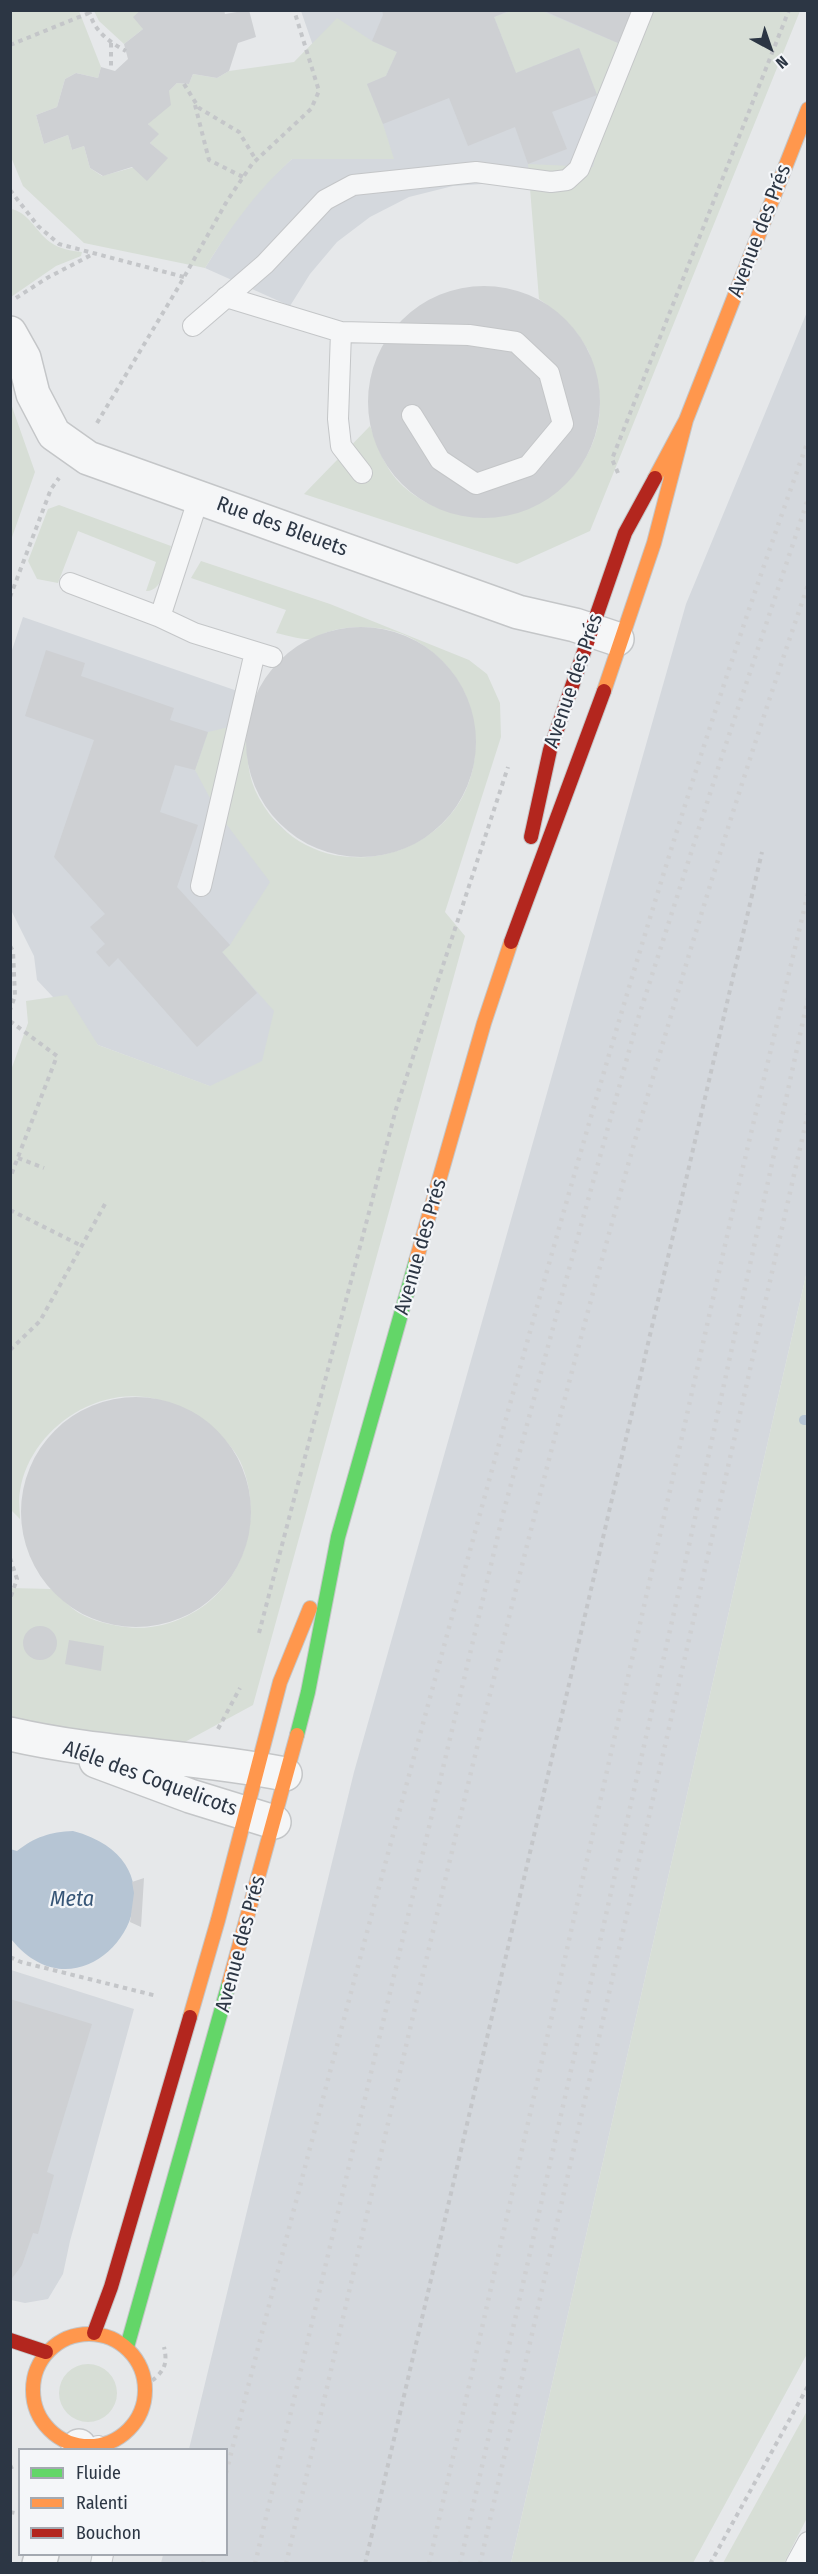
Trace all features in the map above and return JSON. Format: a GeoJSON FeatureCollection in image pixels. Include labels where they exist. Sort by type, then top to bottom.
{"type":"FeatureCollection","features":[{"type":"Feature","properties":{"kind":"main road","name":"Avenue des Prés"},"geometry":{"type":"LineString","coordinates":[[505,958],[550,750],[654,543],[686,420],[807,109]]}},
{"type":"Feature","properties":{"kind":"main road","name":"Avenue des Prés"},"geometry":{"type":"LineString","coordinates":[[94,2333],[115,2276],[218,1920],[260,1818],[272,1772],[308,1692],[338,1537],[484,1023],[606,636],[625,533],[686,420]]}},
{"type":"Feature","properties":{"kind":"main road","name":"Avenue des Prés"},"geometry":{"type":"LineString","coordinates":[[127,2347],[272,1772],[280,1682],[338,1537]]}},
{"type":"Feature","properties":{"kind":"main road"},"geometry":{"type":"LineString","coordinates":[[94,2333],[112,2338],[127,2347],[138,2361],[145,2386],[145,2397],[140,2414],[130,2429],[115,2440],[89,2448],[66,2442],[53,2434],[37,2412],[33,2396],[33,2381],[46,2352],[61,2341],[77,2334],[94,2333]]}},
{"type":"Feature","properties":{"kind":"main road"},"geometry":{"type":"LineString","coordinates":[[10,2340],[46,2352]]}},
{"type":"Feature","properties":{"kind":"main road"},"geometry":{"type":"LineString","coordinates":[[19,2408],[37,2412]]}},
{"type":"Feature","properties":{"kind":"street","name":"Rue des Bleuets"},"geometry":{"type":"LineString","coordinates":[[10,333],[24,358],[33,394],[54,434],[88,458],[518,612],[606,636]]}},
{"type":"Feature","properties":{"kind":"street"},"geometry":{"type":"LineString","coordinates":[[10,1734],[49,1743]]}},
{"type":"Feature","properties":{"kind":"street","name":"Aléle des Coquelicots"},"geometry":{"type":"LineString","coordinates":[[49,1743],[272,1772]]}},
{"type":"Feature","properties":{"kind":"street","name":"Aléle des Coquelicots"},"geometry":{"type":"LineString","coordinates":[[49,1743],[190,1796],[260,1818]]}},
{"type":"Feature","properties":{"kind":"lane"},"geometry":{"type":"LineString","coordinates":[[193,326],[266,264],[325,200],[353,185],[476,172],[551,182],[567,180],[579,170],[643,10]]}},
{"type":"Feature","properties":{"kind":"lane"},"geometry":{"type":"LineString","coordinates":[[226,297],[341,332],[469,335],[516,342],[549,373],[563,424],[528,466],[476,484],[440,460],[412,415]]}},
{"type":"Feature","properties":{"kind":"lane"},"geometry":{"type":"LineString","coordinates":[[341,332],[338,419],[340,446],[362,473]]}},
{"type":"Feature","properties":{"kind":"lane"},"geometry":{"type":"LineString","coordinates":[[160,617],[199,497]]}},
{"type":"Feature","properties":{"kind":"lane"},"geometry":{"type":"LineString","coordinates":[[70,583],[160,617],[194,633],[264,655],[201,886]]}},
{"type":"Feature","properties":{"kind":"lane"},"geometry":{"type":"LineString","coordinates":[[796,2564],[807,2542]]}},
{"type":"Feature","properties":{"kind":"path"},"geometry":{"type":"LineString","coordinates":[[10,597],[51,489],[79,452],[168,306],[227,201],[256,160],[311,109],[319,91],[294,10]]}},
{"type":"Feature","properties":{"kind":"path"},"geometry":{"type":"LineString","coordinates":[[621,479],[612,459],[789,10]]}},
{"type":"Feature","properties":{"kind":"path"},"geometry":{"type":"LineString","coordinates":[[10,45],[89,12],[91,21],[111,43],[126,51]]}},
{"type":"Feature","properties":{"kind":"path"},"geometry":{"type":"LineString","coordinates":[[111,43],[111,70]]}},
{"type":"Feature","properties":{"kind":"path"},"geometry":{"type":"LineString","coordinates":[[184,84],[199,108],[239,132],[256,160]]}},
{"type":"Feature","properties":{"kind":"path"},"geometry":{"type":"LineString","coordinates":[[194,99],[209,160],[243,177]]}},
{"type":"Feature","properties":{"kind":"path"},"geometry":{"type":"LineString","coordinates":[[10,190],[38,226],[59,244],[184,277]]}},
{"type":"Feature","properties":{"kind":"path"},"geometry":{"type":"LineString","coordinates":[[10,302],[47,278],[96,252]]}},
{"type":"Feature","properties":{"kind":"path"},"geometry":{"type":"LineString","coordinates":[[258,1635],[396,1109],[509,763]]}},
{"type":"Feature","properties":{"kind":"path"},"geometry":{"type":"LineString","coordinates":[[364,2564],[762,852]]}},
{"type":"Feature","properties":{"kind":"path"},"geometry":{"type":"LineString","coordinates":[[10,946],[13,951],[15,996],[10,1010]]}},
{"type":"Feature","properties":{"kind":"path"},"geometry":{"type":"LineString","coordinates":[[10,1021],[57,1056],[10,1178]]}},
{"type":"Feature","properties":{"kind":"path"},"geometry":{"type":"LineString","coordinates":[[18,1158],[44,1168]]}},
{"type":"Feature","properties":{"kind":"path"},"geometry":{"type":"LineString","coordinates":[[10,1350],[40,1321],[105,1204]]}},
{"type":"Feature","properties":{"kind":"path"},"geometry":{"type":"LineString","coordinates":[[10,1210],[82,1246]]}},
{"type":"Feature","properties":{"kind":"path"},"geometry":{"type":"LineString","coordinates":[[10,1558],[17,1579],[10,1599]]}},
{"type":"Feature","properties":{"kind":"path"},"geometry":{"type":"LineString","coordinates":[[201,1761],[244,1679]]}},
{"type":"Feature","properties":{"kind":"path"},"geometry":{"type":"LineString","coordinates":[[10,1957],[21,1962],[157,1996]]}},
{"type":"Feature","properties":{"kind":"path"},"geometry":{"type":"LineString","coordinates":[[154,2007],[160,1986]]}},
{"type":"Feature","properties":{"kind":"path"},"geometry":{"type":"LineString","coordinates":[[145,2386],[161,2374]]}},
{"type":"Feature","properties":{"kind":"path"},"geometry":{"type":"LineString","coordinates":[[710,2564],[807,2386]]}},
{"type":"Feature","properties":{"kind":"path"},"geometry":{"type":"LineString","coordinates":[[10,2465],[13,2471]]}},
{"type":"Feature","properties":{"kind":"shaded area"},"geometry":{"type":"Polygon","coordinates":[[[10,11],[79,11],[101,67],[98,78],[76,73],[65,79],[57,107],[36,115],[44,144],[68,135],[72,150],[84,146],[90,168],[102,176],[167,158],[150,143],[158,134],[148,124],[169,91],[177,83],[189,84],[193,74],[217,78],[229,71],[294,62],[337,18],[372,41],[397,52],[386,76],[367,84],[394,159],[292,159],[245,210],[205,268],[84,243],[23,186],[11,157],[10,11]]]}},
{"type":"Feature","properties":{"kind":"shaded area"},"geometry":{"type":"Polygon","coordinates":[[[94,11],[141,11],[143,29],[124,44],[99,21],[94,11]]]}},
{"type":"Feature","properties":{"kind":"shaded area"},"geometry":{"type":"Polygon","coordinates":[[[301,11],[723,11],[627,230],[545,190],[496,183],[453,186],[409,197],[370,217],[337,242],[310,274],[290,306],[205,268],[237,217],[263,185],[292,159],[320,66],[301,11]]]}},
{"type":"Feature","properties":{"kind":"shaded area"},"geometry":{"type":"Polygon","coordinates":[[[511,11],[542,11],[618,43],[632,11],[800,11],[590,531],[517,564],[304,494],[370,426],[381,455],[391,472],[411,493],[445,510],[477,516],[509,513],[537,503],[562,486],[582,464],[595,436],[600,406],[595,373],[589,353],[571,326],[539,299],[528,164],[593,167],[617,48],[597,95],[579,48],[516,73],[494,17],[511,11]]]}},
{"type":"Feature","properties":{"kind":"shaded area"},"geometry":{"type":"Polygon","coordinates":[[[10,209],[22,214],[54,244],[82,252],[81,256],[56,266],[11,297],[10,209]]]}},
{"type":"Feature","properties":{"kind":"shaded area"},"geometry":{"type":"Polygon","coordinates":[[[807,312],[807,1271],[511,2563],[161,2563],[163,2556],[228,2556],[228,2448],[189,2448],[354,1772],[686,604],[807,312]]]}},
{"type":"Feature","properties":{"kind":"shaded area"},"geometry":{"type":"Polygon","coordinates":[[[10,401],[35,472],[11,540],[10,540],[10,401]]]}},
{"type":"Feature","properties":{"kind":"shaded area"},"geometry":{"type":"Polygon","coordinates":[[[59,505],[171,546],[161,581],[152,590],[146,591],[156,562],[78,531],[58,583],[37,579],[28,561],[48,509],[59,505]]]}},
{"type":"Feature","properties":{"kind":"shaded area"},"geometry":{"type":"Polygon","coordinates":[[[201,561],[330,604],[469,660],[487,674],[500,703],[501,737],[445,912],[465,936],[253,1705],[172,1749],[11,1721],[10,1588],[51,1589],[79,1613],[114,1625],[142,1628],[172,1622],[206,1604],[223,1588],[235,1570],[244,1549],[251,1505],[240,1461],[230,1445],[216,1431],[192,1413],[171,1403],[132,1396],[93,1404],[69,1417],[49,1434],[27,1466],[19,1494],[20,1519],[11,1510],[10,1073],[28,1023],[26,1001],[67,995],[98,1045],[210,1086],[262,1061],[274,1011],[222,952],[230,945],[270,882],[218,813],[195,770],[208,732],[246,723],[252,782],[255,790],[283,829],[319,851],[359,857],[399,850],[435,830],[461,799],[475,757],[470,707],[465,694],[442,660],[420,643],[396,632],[379,628],[345,628],[312,639],[276,633],[286,610],[191,578],[201,561]]]}},
{"type":"Feature","properties":{"kind":"shaded area"},"geometry":{"type":"Polygon","coordinates":[[[23,617],[249,695],[242,768],[256,802],[308,853],[451,891],[250,1101],[98,1045],[37,980],[34,956],[11,910],[10,656],[23,617]]]}},
{"type":"Feature","properties":{"kind":"shaded area"},"geometry":{"type":"Polygon","coordinates":[[[807,1271],[807,2354],[693,2563],[511,2563],[807,1271]]]}},
{"type":"Feature","properties":{"kind":"shaded area"},"geometry":{"type":"Polygon","coordinates":[[[11,1970],[134,2009],[63,2274],[48,2299],[25,2303],[11,2300],[11,1970]]]}},
{"type":"Feature","properties":{"kind":"shaded area"},"geometry":{"type":"Polygon","coordinates":[[[88,2364],[104,2369],[112,2377],[117,2393],[112,2409],[104,2417],[88,2422],[72,2417],[64,2409],[59,2393],[64,2377],[72,2369],[88,2364]]]}},
{"type":"Feature","properties":{"kind":"shaded area"},"geometry":{"type":"Polygon","coordinates":[[[807,2411],[807,2518],[784,2563],[723,2563],[807,2411]]]}},
{"type":"Feature","properties":{"kind":"water","name":"Meta"},"geometry":{"type":"Polygon","coordinates":[[[73,1831],[112,1850],[131,1877],[134,1907],[122,1935],[101,1957],[73,1969],[42,1964],[11,1939],[10,1849],[17,1851],[43,1836],[73,1831]]]}},
{"type":"Feature","properties":{"kind":"building"},"geometry":{"type":"Polygon","coordinates":[[[141,10],[224,10],[225,14],[249,10],[256,37],[238,43],[229,71],[217,78],[193,74],[189,84],[177,83],[169,91],[171,105],[148,124],[159,134],[150,143],[168,158],[147,181],[132,167],[103,176],[90,168],[84,146],[72,150],[68,135],[44,144],[36,115],[57,107],[65,79],[76,73],[98,78],[101,67],[115,71],[128,59],[124,44],[143,29],[133,17],[141,10]]]}},
{"type":"Feature","properties":{"kind":"building"},"geometry":{"type":"Polygon","coordinates":[[[382,10],[511,10],[494,17],[516,73],[579,48],[597,95],[552,112],[567,149],[528,164],[515,127],[468,146],[449,98],[383,124],[367,84],[386,76],[397,52],[372,41],[383,15],[382,10]]]}},
{"type":"Feature","properties":{"kind":"building"},"geometry":{"type":"Polygon","coordinates":[[[542,10],[632,10],[618,43],[542,10]]]}},
{"type":"Feature","properties":{"kind":"building"},"geometry":{"type":"Polygon","coordinates":[[[484,286],[518,291],[528,295],[548,306],[566,320],[580,338],[591,358],[595,368],[600,402],[595,436],[591,446],[580,466],[566,484],[548,498],[528,509],[518,513],[484,518],[450,513],[440,509],[420,498],[402,484],[388,466],[377,446],[373,436],[368,402],[373,368],[377,358],[388,338],[402,320],[420,306],[440,295],[450,291],[484,286]]]}},
{"type":"Feature","properties":{"kind":"building"},"geometry":{"type":"Polygon","coordinates":[[[361,627],[383,629],[405,636],[425,646],[450,669],[457,678],[471,709],[476,742],[474,764],[467,786],[457,806],[434,831],[425,838],[394,852],[361,857],[339,855],[317,848],[297,838],[272,815],[265,806],[251,775],[246,742],[248,720],[255,698],[265,678],[288,653],[297,646],[328,632],[361,627]]]}},
{"type":"Feature","properties":{"kind":"building"},"geometry":{"type":"Polygon","coordinates":[[[46,650],[85,663],[81,676],[174,708],[170,720],[208,732],[195,770],[175,765],[160,812],[198,825],[177,887],[230,945],[222,952],[257,993],[197,1047],[118,958],[109,967],[96,952],[105,944],[90,927],[105,914],[54,857],[94,740],[25,716],[46,650]]]}},
{"type":"Feature","properties":{"kind":"building"},"geometry":{"type":"Polygon","coordinates":[[[125,1397],[147,1397],[180,1405],[200,1416],[218,1430],[232,1448],[243,1468],[251,1501],[249,1534],[243,1556],[232,1576],[218,1594],[200,1608],[180,1619],[147,1627],[125,1627],[92,1619],[72,1608],[54,1594],[40,1576],[29,1556],[21,1523],[21,1501],[29,1468],[40,1448],[54,1430],[72,1416],[92,1405],[125,1397]]]}},
{"type":"Feature","properties":{"kind":"building"},"geometry":{"type":"Polygon","coordinates":[[[40,1626],[52,1631],[57,1643],[52,1655],[40,1660],[28,1655],[23,1643],[28,1631],[40,1626]]]}},
{"type":"Feature","properties":{"kind":"building"},"geometry":{"type":"Polygon","coordinates":[[[69,1640],[104,1646],[101,1671],[65,1664],[69,1640]]]}},
{"type":"Feature","properties":{"kind":"building"},"geometry":{"type":"Polygon","coordinates":[[[144,1878],[141,1927],[130,1922],[134,1893],[132,1882],[144,1878]]]}},
{"type":"Feature","properties":{"kind":"building"},"geometry":{"type":"Polygon","coordinates":[[[10,1999],[92,2024],[47,2172],[54,2175],[38,2234],[33,2233],[22,2265],[10,2281],[10,1999]]]}},
{"type":"Feature","properties":{"kind":"railway"},"geometry":{"type":"LineString","coordinates":[[228,2465],[404,1794],[583,1143],[712,720],[808,441]]}},
{"type":"Feature","properties":{"kind":"railway"},"geometry":{"type":"LineString","coordinates":[[255,2564],[503,1514],[637,1022],[722,756],[808,499]]}},
{"type":"Feature","properties":{"kind":"railway"},"geometry":{"type":"LineString","coordinates":[[286,2564],[460,1816],[586,1320],[654,1073],[728,828],[808,585]]}},
{"type":"Feature","properties":{"kind":"railway"},"geometry":{"type":"LineString","coordinates":[[429,2564],[734,1205],[808,893]]}},
{"type":"Feature","properties":{"kind":"railway"},"geometry":{"type":"LineString","coordinates":[[460,2564],[688,1550],[808,998]]}},
{"type":"Feature","properties":{"kind":"railway"},"geometry":{"type":"LineString","coordinates":[[480,2564],[808,1113]]}},
{"type":"Feature","properties":{"kind":"railway"},"geometry":{"type":"LineString","coordinates":[[203,2564],[205,2556]]}},
{"type":"Feature","properties":{"kind":"traffic: fast"},"geometry":{"type":"LineString","coordinates":[[297,1735],[308,1692],[338,1537],[416,1261]]}},
{"type":"Feature","properties":{"kind":"traffic: fast"},"geometry":{"type":"LineString","coordinates":[[127,2347],[229,1983]]}},
{"type":"Feature","properties":{"kind":"traffic: slow"},"geometry":{"type":"LineString","coordinates":[[655,478],[686,420],[808,109]]}},
{"type":"Feature","properties":{"kind":"traffic: slow"},"geometry":{"type":"LineString","coordinates":[[604,691],[654,543],[686,420]]}},
{"type":"Feature","properties":{"kind":"traffic: slow"},"geometry":{"type":"LineString","coordinates":[[416,1261],[484,1023],[511,942]]}},
{"type":"Feature","properties":{"kind":"traffic: slow"},"geometry":{"type":"LineString","coordinates":[[190,2017],[218,1920],[280,1682],[310,1608]]}},
{"type":"Feature","properties":{"kind":"traffic: slow"},"geometry":{"type":"LineString","coordinates":[[229,1983],[297,1735]]}},
{"type":"Feature","properties":{"kind":"traffic: slow"},"geometry":{"type":"LineString","coordinates":[[89,2334],[111,2338],[129,2350],[141,2368],[145,2390],[141,2412],[129,2430],[111,2442],[89,2446],[67,2442],[49,2430],[37,2412],[33,2390],[37,2368],[49,2350],[67,2338],[89,2334]]}},
{"type":"Feature","properties":{"kind":"traffic: jam"},"geometry":{"type":"LineString","coordinates":[[531,837],[550,750],[625,533],[655,478]]}},
{"type":"Feature","properties":{"kind":"traffic: jam"},"geometry":{"type":"LineString","coordinates":[[511,942],[604,691]]}},
{"type":"Feature","properties":{"kind":"traffic: jam"},"geometry":{"type":"LineString","coordinates":[[94,2333],[111,2287],[190,2017]]}},
{"type":"Feature","properties":{"kind":"traffic: jam"},"geometry":{"type":"LineString","coordinates":[[10,2340],[46,2352]]}}]}
